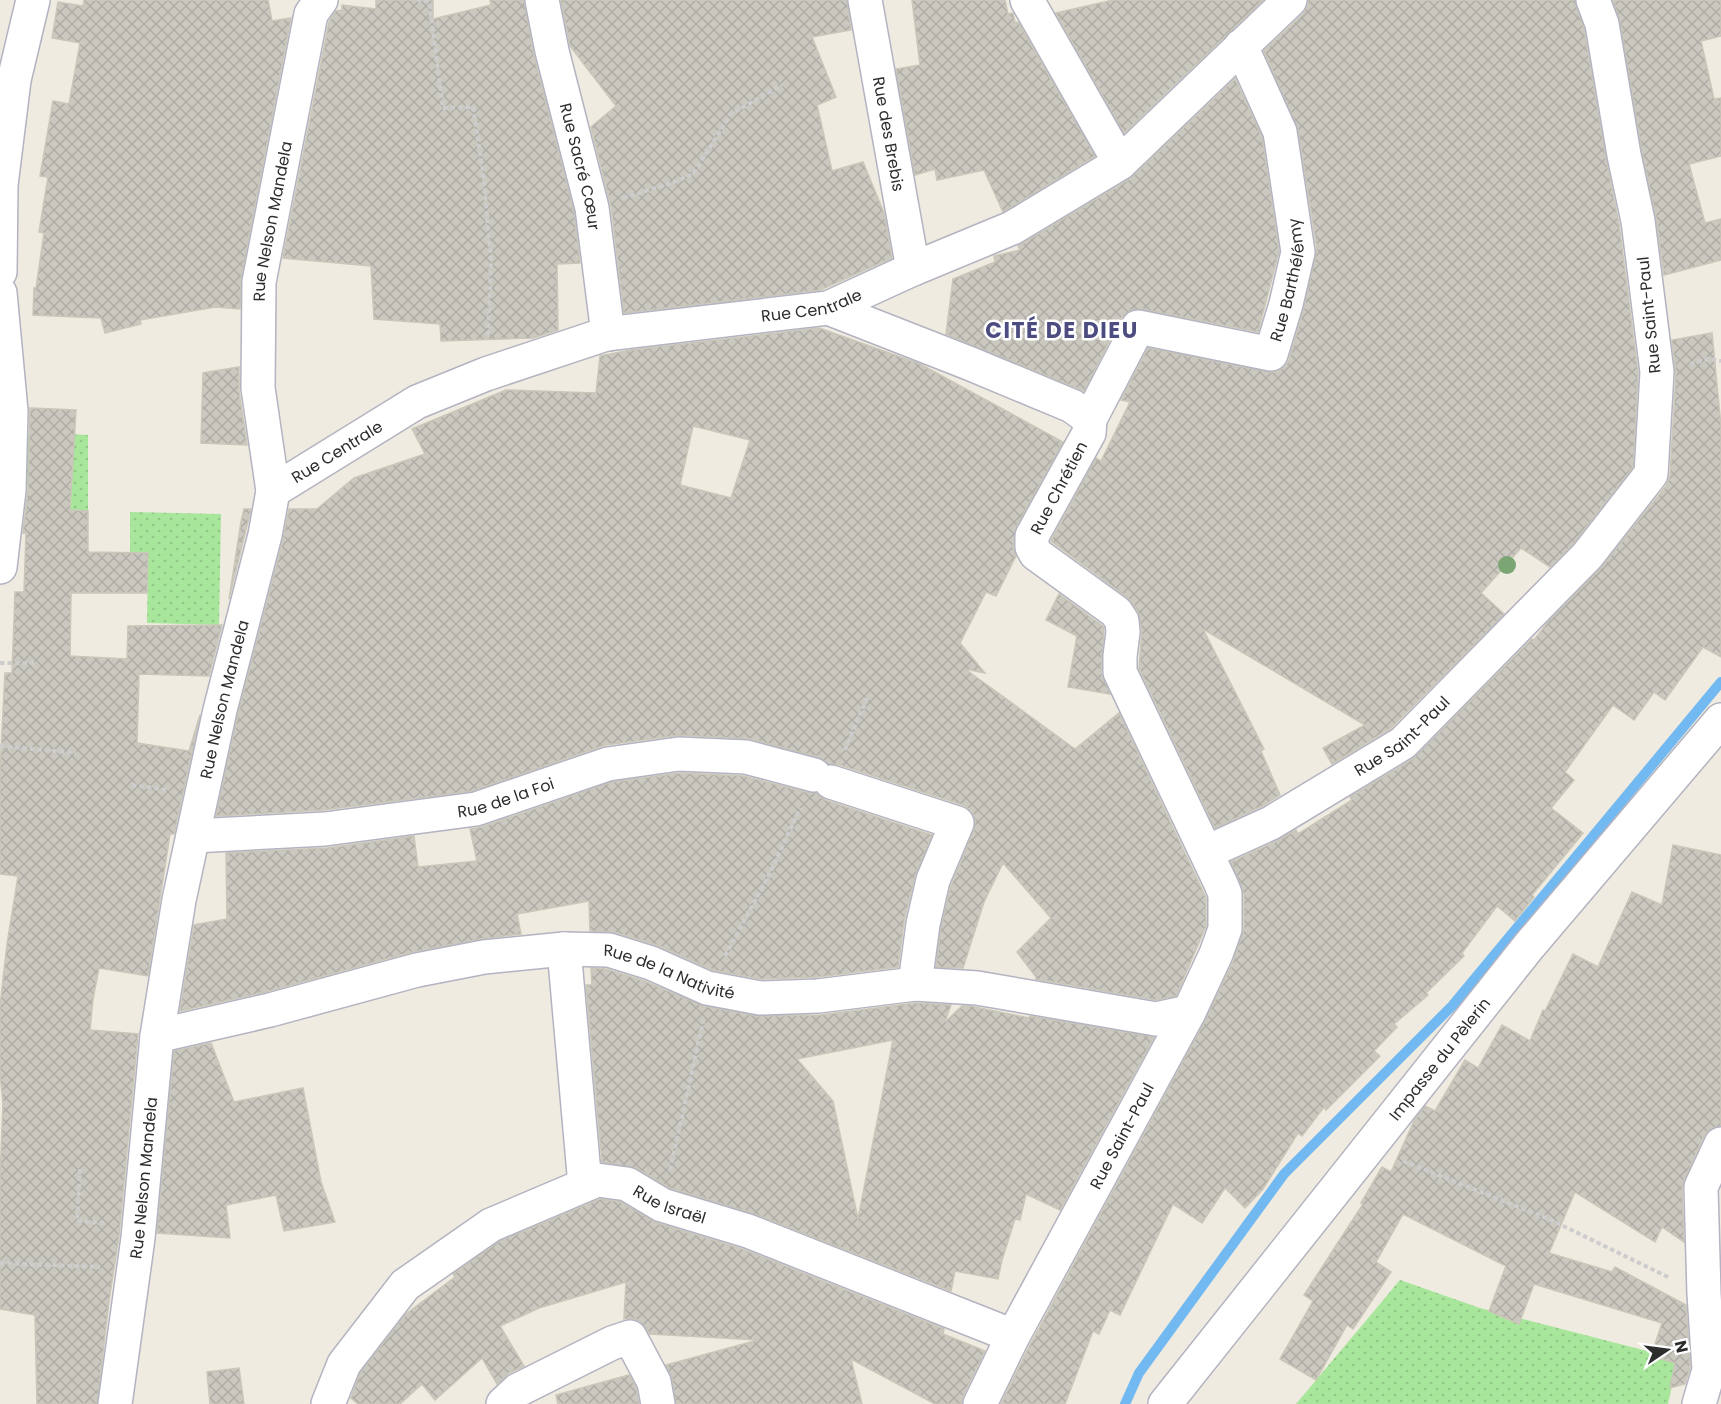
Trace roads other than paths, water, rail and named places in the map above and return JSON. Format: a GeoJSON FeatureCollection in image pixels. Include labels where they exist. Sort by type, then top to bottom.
{"type":"FeatureCollection","features":[{"type":"Feature","properties":{"kind":"street"},"geometry":{"type":"LineString","coordinates":[[0,272],[1,185],[14,80],[33,0]]}},
{"type":"Feature","properties":{"kind":"street","name":"Rue Nelson Mandela"},"geometry":{"type":"LineString","coordinates":[[114,1404],[134,1268],[157,1035],[179,900],[220,710],[265,535],[273,490],[258,388],[259,282],[311,14],[321,0]]}},
{"type":"Feature","properties":{"kind":"street","name":"Rue Sacré Cœur"},"geometry":{"type":"LineString","coordinates":[[542,0],[552,51],[592,208],[608,334]]}},
{"type":"Feature","properties":{"kind":"street","name":"Rue des Brebis"},"geometry":{"type":"LineString","coordinates":[[865,0],[913,269]]}},
{"type":"Feature","properties":{"kind":"street"},"geometry":{"type":"LineString","coordinates":[[1027,0],[1120,163]]}},
{"type":"Feature","properties":{"kind":"street","name":"Rue Centrale"},"geometry":{"type":"LineString","coordinates":[[273,490],[417,402],[486,374],[608,334],[828,308],[913,269],[1012,228],[1120,163],[1290,0]]}},
{"type":"Feature","properties":{"kind":"street","name":"Rue Saint-Paul"},"geometry":{"type":"LineString","coordinates":[[981,1404],[1013,1336],[1189,1012],[1216,954],[1225,929],[1225,894],[1207,852],[1271,823],[1402,743],[1587,556],[1651,474],[1657,372],[1638,221],[1624,155],[1602,24],[1593,0]]}},
{"type":"Feature","properties":{"kind":"street","name":"Rue Barthélémy"},"geometry":{"type":"LineString","coordinates":[[1090,419],[1138,327],[1271,354],[1298,252],[1280,132],[1240,46]]}},
{"type":"Feature","properties":{"kind":"street"},"geometry":{"type":"LineString","coordinates":[[0,293],[11,411],[9,490],[0,567]]}},
{"type":"Feature","properties":{"kind":"street","name":"Rue Chrétien"},"geometry":{"type":"LineString","coordinates":[[828,308],[1072,406],[1090,419],[1089,433],[1032,536],[1032,547],[1036,554],[1116,612],[1122,621],[1120,672],[1207,852]]}},
{"type":"Feature","properties":{"kind":"street","name":"Impasse du Pèlerin"},"geometry":{"type":"LineString","coordinates":[[1165,1404],[1528,946],[1721,720]]}},
{"type":"Feature","properties":{"kind":"street","name":"Rue de la Foi"},"geometry":{"type":"LineString","coordinates":[[193,836],[325,829],[476,809],[608,765],[679,754],[746,757],[823,778],[957,823],[933,880],[923,924],[915,984]]}},
{"type":"Feature","properties":{"kind":"street"},"geometry":{"type":"LineString","coordinates":[[564,949],[585,1185]]}},
{"type":"Feature","properties":{"kind":"street","name":"Rue de la Nativité"},"geometry":{"type":"LineString","coordinates":[[157,1035],[270,1010],[417,970],[484,957],[564,949],[609,950],[651,963],[707,988],[760,998],[818,996],[915,984],[977,988],[1156,1019],[1189,1012]]}},
{"type":"Feature","properties":{"kind":"street"},"geometry":{"type":"LineString","coordinates":[[1699,1404],[1709,1370],[1701,1187],[1721,1144]]}},
{"type":"Feature","properties":{"kind":"street","name":"Rue Israël"},"geometry":{"type":"LineString","coordinates":[[328,1404],[344,1364],[405,1285],[491,1225],[597,1180],[627,1184],[662,1204],[748,1231],[1013,1336]]}},
{"type":"Feature","properties":{"kind":"street"},"geometry":{"type":"LineString","coordinates":[[503,1404],[518,1390],[612,1343],[630,1337],[654,1382],[658,1404]]}},
{"type":"Feature","properties":{"kind":"waterway"},"geometry":{"type":"LineString","coordinates":[[1125,1404],[1139,1373],[1284,1174],[1452,1006],[1721,682]]}},
{"type":"Feature","properties":{"kind":"district","name":"CITÉ DE DIEU"},"geometry":{"type":"Point","coordinates":[1062,330]}}]}
